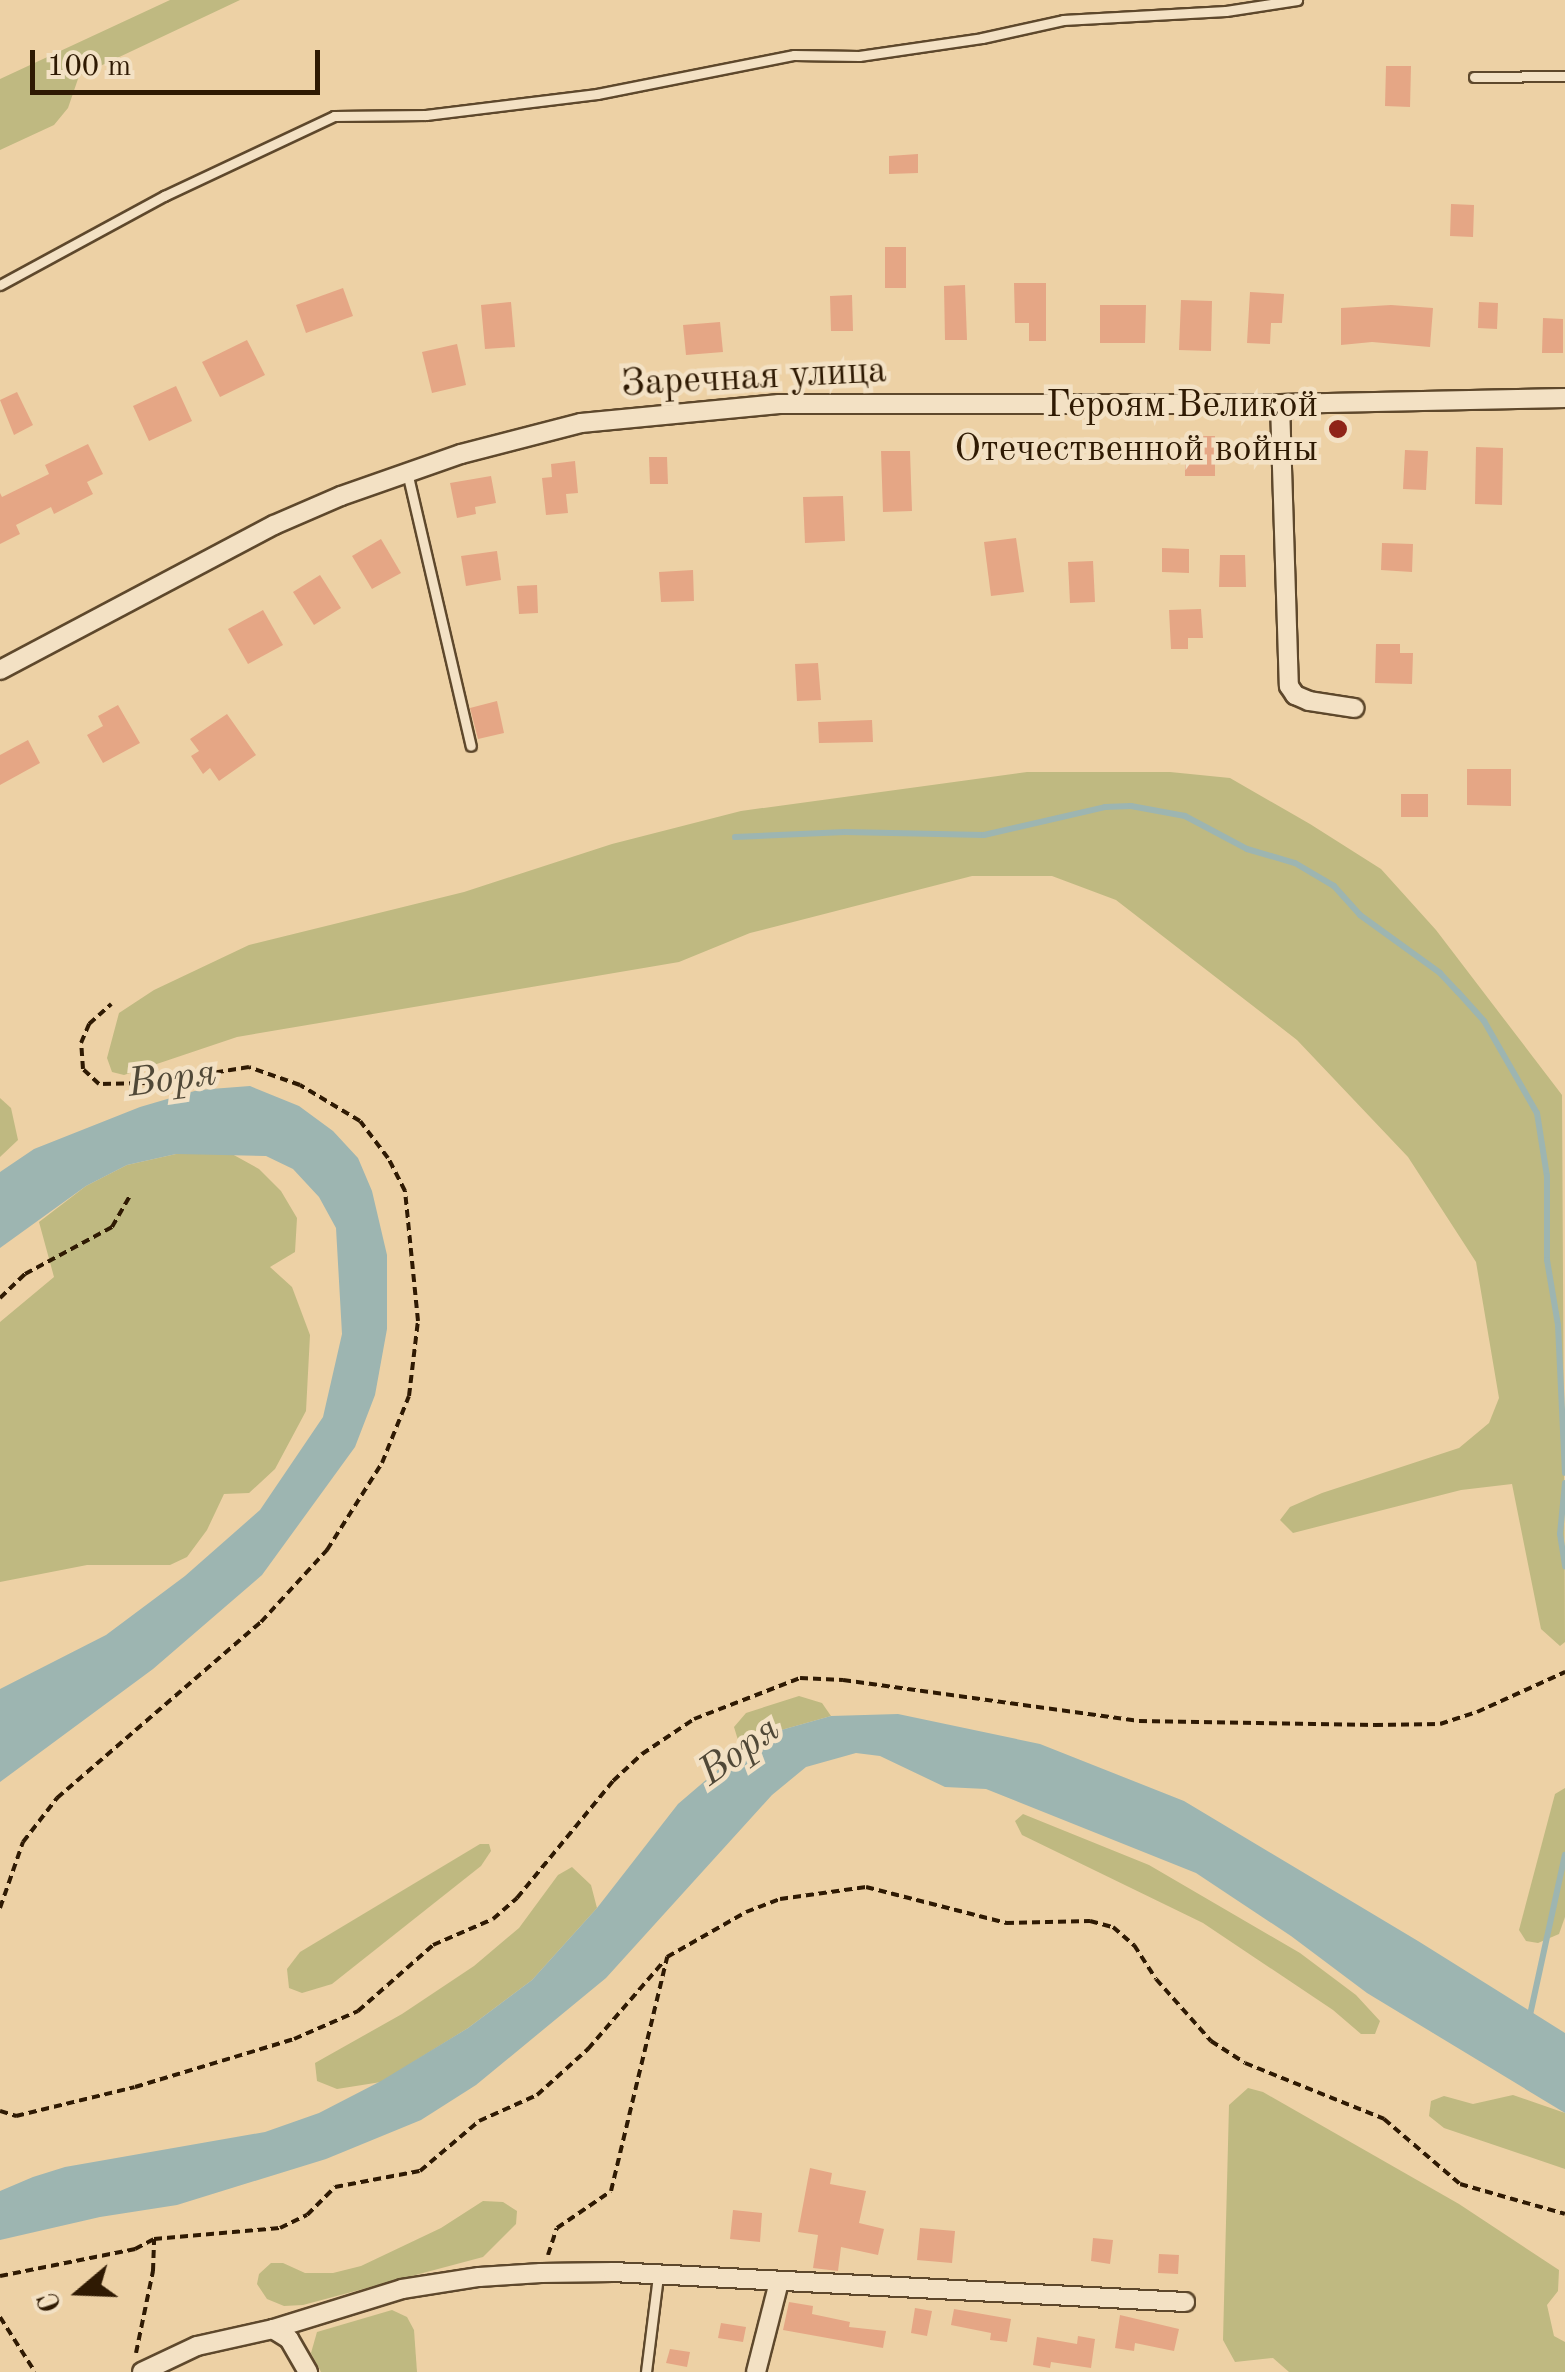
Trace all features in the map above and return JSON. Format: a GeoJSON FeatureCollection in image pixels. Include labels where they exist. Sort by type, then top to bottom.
{"type":"FeatureCollection","features":[{"type":"Feature","properties":{"kind":"street","name":"Заречная улица"},"geometry":{"type":"LineString","coordinates":[[0,670],[274,525],[406,472],[520,437],[657,413],[779,404],[1280,404],[1565,398]]}},
{"type":"Feature","properties":{"kind":"street"},"geometry":{"type":"LineString","coordinates":[[1280,404],[1289,686],[1295,695],[1309,701],[1354,708]]}},
{"type":"Feature","properties":{"kind":"street"},"geometry":{"type":"LineString","coordinates":[[138,2367],[197,2346],[274,2329],[402,2289],[479,2277],[541,2273],[658,2274],[1185,2302]]}},
{"type":"Feature","properties":{"kind":"street"},"geometry":{"type":"LineString","coordinates":[[756,2372],[780,2282]]}},
{"type":"Feature","properties":{"kind":"street"},"geometry":{"type":"LineString","coordinates":[[274,2329],[289,2339],[308,2372]]}},
{"type":"Feature","properties":{"kind":"lane"},"geometry":{"type":"LineString","coordinates":[[0,285],[164,196],[334,116],[426,115],[597,94],[794,56],[859,56],[982,38],[1063,20],[1226,11],[1298,0]]}},
{"type":"Feature","properties":{"kind":"lane"},"geometry":{"type":"LineString","coordinates":[[1474,77],[1565,76]]}},
{"type":"Feature","properties":{"kind":"lane"},"geometry":{"type":"LineString","coordinates":[[406,472],[471,746]]}},
{"type":"Feature","properties":{"kind":"lane"},"geometry":{"type":"LineString","coordinates":[[646,2372],[658,2274]]}},
{"type":"Feature","properties":{"kind":"path"},"geometry":{"type":"LineString","coordinates":[[0,1908],[23,1842],[58,1798],[261,1622],[327,1550],[382,1463],[409,1396],[414,1358],[417,1301],[405,1190],[388,1158],[360,1122],[300,1085],[249,1067],[150,1083],[99,1084],[83,1069],[81,1043],[89,1024],[112,1004]]}},
{"type":"Feature","properties":{"kind":"path"},"geometry":{"type":"LineString","coordinates":[[0,1298],[25,1274],[112,1227],[130,1196]]}},
{"type":"Feature","properties":{"kind":"path"},"geometry":{"type":"LineString","coordinates":[[0,2111],[16,2116],[136,2087],[294,2040],[358,2011],[433,1946],[493,1920],[517,1898],[613,1781],[642,1754],[694,1719],[800,1678],[843,1680],[1139,1722],[1375,1725],[1440,1724],[1477,1712],[1565,1672]]}},
{"type":"Feature","properties":{"kind":"path"},"geometry":{"type":"LineString","coordinates":[[0,2276],[135,2248],[154,2239],[280,2228],[307,2215],[335,2187],[420,2171],[479,2122],[538,2095],[588,2049],[667,1957],[746,1912],[780,1899],[866,1887],[1006,1923],[1090,1921],[1114,1927],[1134,1944],[1156,1979],[1211,2042],[1234,2056],[1384,2118],[1460,2184],[1565,2214]]}},
{"type":"Feature","properties":{"kind":"path"},"geometry":{"type":"LineString","coordinates":[[541,2273],[558,2228],[611,2191],[667,1957]]}},
{"type":"Feature","properties":{"kind":"path"},"geometry":{"type":"LineString","coordinates":[[138,2367],[154,2239]]}},
{"type":"Feature","properties":{"kind":"path"},"geometry":{"type":"LineString","coordinates":[[0,2317],[36,2372]]}},
{"type":"Feature","properties":{"kind":"shaded area"},"geometry":{"type":"Polygon","coordinates":[[[170,0],[240,0],[79,76],[68,108],[54,125],[0,150],[0,79],[170,0]]]}},
{"type":"Feature","properties":{"kind":"shaded area"},"geometry":{"type":"Polygon","coordinates":[[[1027,772],[1170,772],[1230,778],[1310,824],[1381,869],[1436,930],[1562,1095],[1565,1642],[1560,1646],[1541,1629],[1512,1484],[1461,1490],[1293,1533],[1280,1520],[1290,1507],[1322,1493],[1459,1448],[1489,1423],[1499,1398],[1476,1262],[1408,1157],[1297,1040],[1116,900],[1052,876],[972,876],[750,933],[679,962],[237,1037],[124,1075],[112,1072],[107,1058],[119,1013],[154,990],[249,945],[464,892],[612,844],[741,811],[1027,772]]]}},
{"type":"Feature","properties":{"kind":"shaded area"},"geometry":{"type":"Polygon","coordinates":[[[0,1098],[11,1108],[18,1140],[0,1157],[0,1098]]]}},
{"type":"Feature","properties":{"kind":"shaded area"},"geometry":{"type":"Polygon","coordinates":[[[176,1154],[232,1154],[259,1169],[281,1191],[297,1218],[295,1252],[270,1267],[292,1287],[310,1335],[306,1411],[275,1469],[249,1493],[224,1494],[207,1530],[187,1557],[170,1565],[87,1565],[0,1582],[0,1322],[54,1277],[39,1222],[86,1186],[127,1165],[176,1154]]]}},
{"type":"Feature","properties":{"kind":"shaded area"},"geometry":{"type":"Polygon","coordinates":[[[799,1696],[822,1703],[831,1716],[767,1734],[741,1750],[734,1727],[746,1713],[799,1696]]]}},
{"type":"Feature","properties":{"kind":"shaded area"},"geometry":{"type":"Polygon","coordinates":[[[1565,1788],[1565,1917],[1559,1934],[1538,1943],[1526,1941],[1519,1930],[1555,1794],[1565,1788]]]}},
{"type":"Feature","properties":{"kind":"shaded area"},"geometry":{"type":"Polygon","coordinates":[[[1023,1814],[1149,1865],[1300,1953],[1356,1995],[1380,2021],[1375,2034],[1361,2034],[1333,2010],[1203,1923],[1022,1835],[1015,1821],[1023,1814]]]}},
{"type":"Feature","properties":{"kind":"shaded area"},"geometry":{"type":"Polygon","coordinates":[[[480,1844],[489,1844],[491,1851],[481,1866],[332,1984],[302,1993],[289,1988],[287,1969],[300,1952],[480,1844]]]}},
{"type":"Feature","properties":{"kind":"shaded area"},"geometry":{"type":"Polygon","coordinates":[[[572,1867],[591,1885],[597,1908],[532,1980],[468,2028],[381,2082],[337,2089],[317,2081],[315,2063],[402,2014],[474,1966],[519,1928],[558,1875],[572,1867]]]}},
{"type":"Feature","properties":{"kind":"shaded area"},"geometry":{"type":"Polygon","coordinates":[[[1248,2088],[1263,2092],[1459,2204],[1559,2270],[1558,2291],[1547,2305],[1554,2336],[1565,2342],[1565,2372],[1289,2372],[1273,2358],[1235,2362],[1223,2340],[1229,2105],[1248,2088]]]}},
{"type":"Feature","properties":{"kind":"shaded area"},"geometry":{"type":"Polygon","coordinates":[[[1513,2095],[1565,2113],[1565,2169],[1444,2128],[1429,2116],[1431,2101],[1444,2096],[1473,2104],[1513,2095]]]}},
{"type":"Feature","properties":{"kind":"shaded area"},"geometry":{"type":"Polygon","coordinates":[[[483,2201],[503,2202],[517,2211],[516,2224],[483,2257],[303,2305],[284,2306],[267,2299],[257,2284],[259,2274],[271,2263],[283,2263],[305,2273],[333,2273],[361,2266],[441,2228],[483,2201]]]}},
{"type":"Feature","properties":{"kind":"shaded area"},"geometry":{"type":"Polygon","coordinates":[[[392,2310],[407,2317],[414,2330],[417,2372],[321,2372],[311,2353],[317,2332],[392,2310]]]}},
{"type":"Feature","properties":{"kind":"water"},"geometry":{"type":"Polygon","coordinates":[[[250,1086],[299,1106],[333,1131],[358,1158],[372,1191],[387,1255],[387,1329],[375,1395],[355,1447],[262,1575],[153,1669],[0,1782],[0,1689],[106,1635],[185,1576],[260,1510],[323,1417],[342,1334],[336,1228],[319,1197],[293,1169],[266,1156],[176,1154],[127,1165],[86,1186],[0,1248],[0,1172],[34,1149],[140,1107],[198,1090],[250,1086]]]}},
{"type":"Feature","properties":{"kind":"water","name":"Воря"},"geometry":{"type":"Polygon","coordinates":[[[898,1714],[1040,1744],[1184,1801],[1565,2033],[1565,2113],[1367,1993],[1291,1936],[1196,1873],[986,1789],[945,1787],[880,1756],[856,1753],[806,1767],[772,1795],[606,1978],[476,2085],[421,2120],[326,2159],[177,2205],[100,2217],[0,2240],[0,2191],[33,2177],[65,2167],[265,2132],[319,2113],[381,2081],[468,2028],[532,1980],[597,1908],[678,1804],[741,1750],[767,1734],[831,1716],[898,1714]]]}},
{"type":"Feature","properties":{"kind":"building"},"geometry":{"type":"Polygon","coordinates":[[[1386,66],[1411,66],[1410,107],[1385,106],[1386,66]]]}},
{"type":"Feature","properties":{"kind":"building"},"geometry":{"type":"Polygon","coordinates":[[[918,154],[918,173],[889,174],[889,156],[918,154]]]}},
{"type":"Feature","properties":{"kind":"building"},"geometry":{"type":"Polygon","coordinates":[[[1451,204],[1474,205],[1473,237],[1450,236],[1451,204]]]}},
{"type":"Feature","properties":{"kind":"building"},"geometry":{"type":"Polygon","coordinates":[[[885,247],[906,247],[906,288],[885,288],[885,247]]]}},
{"type":"Feature","properties":{"kind":"building"},"geometry":{"type":"Polygon","coordinates":[[[1014,283],[1046,283],[1046,341],[1029,341],[1029,323],[1015,323],[1014,283]]]}},
{"type":"Feature","properties":{"kind":"building"},"geometry":{"type":"Polygon","coordinates":[[[965,285],[967,340],[945,340],[944,286],[965,285]]]}},
{"type":"Feature","properties":{"kind":"building"},"geometry":{"type":"Polygon","coordinates":[[[343,288],[353,316],[306,333],[296,305],[343,288]]]}},
{"type":"Feature","properties":{"kind":"building"},"geometry":{"type":"Polygon","coordinates":[[[1250,292],[1284,294],[1282,323],[1271,323],[1270,344],[1247,343],[1250,292]]]}},
{"type":"Feature","properties":{"kind":"building"},"geometry":{"type":"Polygon","coordinates":[[[852,295],[853,331],[831,331],[830,296],[852,295]]]}},
{"type":"Feature","properties":{"kind":"building"},"geometry":{"type":"Polygon","coordinates":[[[1181,300],[1212,301],[1211,351],[1179,350],[1181,300]]]}},
{"type":"Feature","properties":{"kind":"building"},"geometry":{"type":"Polygon","coordinates":[[[511,302],[515,347],[485,349],[481,305],[511,302]]]}},
{"type":"Feature","properties":{"kind":"building"},"geometry":{"type":"Polygon","coordinates":[[[1479,302],[1498,303],[1497,329],[1478,328],[1479,302]]]}},
{"type":"Feature","properties":{"kind":"building"},"geometry":{"type":"Polygon","coordinates":[[[1100,305],[1146,305],[1145,343],[1100,343],[1100,305]]]}},
{"type":"Feature","properties":{"kind":"building"},"geometry":{"type":"Polygon","coordinates":[[[1341,308],[1433,308],[1430,347],[1372,342],[1341,345],[1341,308]]]}},
{"type":"Feature","properties":{"kind":"building"},"geometry":{"type":"Polygon","coordinates":[[[1543,318],[1563,319],[1563,353],[1542,353],[1543,318]]]}},
{"type":"Feature","properties":{"kind":"building"},"geometry":{"type":"Polygon","coordinates":[[[720,322],[723,352],[686,355],[683,325],[720,322]]]}},
{"type":"Feature","properties":{"kind":"building"},"geometry":{"type":"Polygon","coordinates":[[[247,340],[265,375],[220,397],[202,362],[247,340]]]}},
{"type":"Feature","properties":{"kind":"building"},"geometry":{"type":"Polygon","coordinates":[[[457,344],[466,385],[432,393],[422,352],[457,344]]]}},
{"type":"Feature","properties":{"kind":"building"},"geometry":{"type":"Polygon","coordinates":[[[176,386],[192,421],[149,441],[133,406],[176,386]]]}},
{"type":"Feature","properties":{"kind":"building"},"geometry":{"type":"Polygon","coordinates":[[[17,392],[33,425],[14,435],[0,400],[17,392]]]}},
{"type":"Feature","properties":{"kind":"building"},"geometry":{"type":"Polygon","coordinates":[[[1185,436],[1215,436],[1215,476],[1185,476],[1185,436]]]}},
{"type":"Feature","properties":{"kind":"building"},"geometry":{"type":"Polygon","coordinates":[[[88,444],[103,474],[87,482],[93,494],[54,514],[51,507],[16,525],[20,534],[0,544],[0,493],[2,497],[49,474],[45,465],[88,444]]]}},
{"type":"Feature","properties":{"kind":"building"},"geometry":{"type":"Polygon","coordinates":[[[1476,447],[1503,448],[1502,505],[1475,504],[1476,447]]]}},
{"type":"Feature","properties":{"kind":"building"},"geometry":{"type":"Polygon","coordinates":[[[1405,450],[1428,451],[1426,490],[1403,489],[1405,450]]]}},
{"type":"Feature","properties":{"kind":"building"},"geometry":{"type":"Polygon","coordinates":[[[881,451],[910,451],[912,511],[883,512],[881,451]]]}},
{"type":"Feature","properties":{"kind":"building"},"geometry":{"type":"Polygon","coordinates":[[[649,457],[667,457],[668,484],[650,484],[649,457]]]}},
{"type":"Feature","properties":{"kind":"building"},"geometry":{"type":"Polygon","coordinates":[[[575,461],[578,493],[566,494],[568,513],[546,515],[542,478],[552,477],[551,464],[575,461]]]}},
{"type":"Feature","properties":{"kind":"building"},"geometry":{"type":"Polygon","coordinates":[[[491,476],[496,503],[475,507],[476,514],[457,518],[450,483],[491,476]]]}},
{"type":"Feature","properties":{"kind":"building"},"geometry":{"type":"Polygon","coordinates":[[[843,496],[845,541],[805,543],[803,497],[843,496]]]}},
{"type":"Feature","properties":{"kind":"building"},"geometry":{"type":"Polygon","coordinates":[[[1016,538],[1024,592],[991,596],[984,542],[1016,538]]]}},
{"type":"Feature","properties":{"kind":"building"},"geometry":{"type":"Polygon","coordinates":[[[381,539],[401,573],[372,589],[352,556],[381,539]]]}},
{"type":"Feature","properties":{"kind":"building"},"geometry":{"type":"Polygon","coordinates":[[[1382,543],[1413,544],[1412,572],[1381,570],[1382,543]]]}},
{"type":"Feature","properties":{"kind":"building"},"geometry":{"type":"Polygon","coordinates":[[[1162,548],[1189,549],[1189,573],[1162,572],[1162,548]]]}},
{"type":"Feature","properties":{"kind":"building"},"geometry":{"type":"Polygon","coordinates":[[[497,551],[501,580],[466,586],[461,556],[497,551]]]}},
{"type":"Feature","properties":{"kind":"building"},"geometry":{"type":"Polygon","coordinates":[[[1220,555],[1245,555],[1246,587],[1219,587],[1220,555]]]}},
{"type":"Feature","properties":{"kind":"building"},"geometry":{"type":"Polygon","coordinates":[[[1093,561],[1095,602],[1070,603],[1068,562],[1093,561]]]}},
{"type":"Feature","properties":{"kind":"building"},"geometry":{"type":"Polygon","coordinates":[[[693,570],[694,601],[661,602],[659,572],[693,570]]]}},
{"type":"Feature","properties":{"kind":"building"},"geometry":{"type":"Polygon","coordinates":[[[320,575],[341,608],[314,625],[293,592],[320,575]]]}},
{"type":"Feature","properties":{"kind":"building"},"geometry":{"type":"Polygon","coordinates":[[[537,585],[538,613],[519,614],[517,586],[537,585]]]}},
{"type":"Feature","properties":{"kind":"building"},"geometry":{"type":"Polygon","coordinates":[[[1201,609],[1203,638],[1188,638],[1188,649],[1171,649],[1169,610],[1201,609]]]}},
{"type":"Feature","properties":{"kind":"building"},"geometry":{"type":"Polygon","coordinates":[[[263,610],[283,645],[248,664],[228,629],[263,610]]]}},
{"type":"Feature","properties":{"kind":"building"},"geometry":{"type":"Polygon","coordinates":[[[1376,644],[1400,644],[1400,653],[1413,653],[1412,684],[1375,683],[1376,644]]]}},
{"type":"Feature","properties":{"kind":"building"},"geometry":{"type":"Polygon","coordinates":[[[818,663],[821,700],[797,701],[795,664],[818,663]]]}},
{"type":"Feature","properties":{"kind":"building"},"geometry":{"type":"Polygon","coordinates":[[[497,701],[504,733],[478,739],[470,708],[497,701]]]}},
{"type":"Feature","properties":{"kind":"building"},"geometry":{"type":"Polygon","coordinates":[[[118,705],[140,743],[103,763],[87,735],[103,726],[98,716],[118,705]]]}},
{"type":"Feature","properties":{"kind":"building"},"geometry":{"type":"Polygon","coordinates":[[[227,714],[256,755],[219,781],[210,768],[203,774],[191,756],[199,751],[190,739],[227,714]]]}},
{"type":"Feature","properties":{"kind":"building"},"geometry":{"type":"Polygon","coordinates":[[[872,720],[873,742],[819,743],[818,722],[872,720]]]}},
{"type":"Feature","properties":{"kind":"building"},"geometry":{"type":"Polygon","coordinates":[[[28,740],[40,763],[0,785],[0,755],[28,740]]]}},
{"type":"Feature","properties":{"kind":"building"},"geometry":{"type":"Polygon","coordinates":[[[1467,769],[1511,769],[1511,806],[1467,805],[1467,769]]]}},
{"type":"Feature","properties":{"kind":"building"},"geometry":{"type":"Polygon","coordinates":[[[1401,794],[1428,794],[1428,817],[1401,817],[1401,794]]]}},
{"type":"Feature","properties":{"kind":"building"},"geometry":{"type":"Polygon","coordinates":[[[810,2168],[832,2173],[830,2184],[866,2191],[859,2223],[884,2229],[878,2255],[841,2247],[838,2271],[813,2268],[818,2235],[798,2232],[810,2168]]]}},
{"type":"Feature","properties":{"kind":"building"},"geometry":{"type":"Polygon","coordinates":[[[733,2210],[762,2213],[760,2242],[730,2239],[733,2210]]]}},
{"type":"Feature","properties":{"kind":"building"},"geometry":{"type":"Polygon","coordinates":[[[920,2228],[955,2231],[952,2263],[917,2260],[920,2228]]]}},
{"type":"Feature","properties":{"kind":"building"},"geometry":{"type":"Polygon","coordinates":[[[1093,2238],[1113,2240],[1110,2264],[1091,2261],[1093,2238]]]}},
{"type":"Feature","properties":{"kind":"building"},"geometry":{"type":"Polygon","coordinates":[[[1159,2254],[1179,2255],[1178,2274],[1158,2273],[1159,2254]]]}},
{"type":"Feature","properties":{"kind":"building"},"geometry":{"type":"Polygon","coordinates":[[[789,2302],[813,2306],[812,2314],[850,2322],[849,2327],[886,2331],[883,2348],[783,2330],[789,2302]]]}},
{"type":"Feature","properties":{"kind":"building"},"geometry":{"type":"Polygon","coordinates":[[[915,2308],[932,2311],[927,2336],[911,2333],[915,2308]]]}},
{"type":"Feature","properties":{"kind":"building"},"geometry":{"type":"Polygon","coordinates":[[[954,2309],[1011,2319],[1007,2342],[990,2340],[991,2333],[951,2325],[954,2309]]]}},
{"type":"Feature","properties":{"kind":"building"},"geometry":{"type":"Polygon","coordinates":[[[1120,2315],[1179,2329],[1174,2351],[1135,2343],[1134,2351],[1115,2348],[1120,2315]]]}},
{"type":"Feature","properties":{"kind":"building"},"geometry":{"type":"Polygon","coordinates":[[[721,2323],[746,2327],[743,2342],[718,2338],[721,2323]]]}},
{"type":"Feature","properties":{"kind":"building"},"geometry":{"type":"Polygon","coordinates":[[[1078,2336],[1095,2339],[1091,2368],[1051,2362],[1050,2368],[1033,2365],[1037,2337],[1077,2344],[1078,2336]]]}},
{"type":"Feature","properties":{"kind":"building"},"geometry":{"type":"Polygon","coordinates":[[[670,2349],[690,2352],[687,2367],[666,2363],[670,2349]]]}},
{"type":"Feature","properties":{"kind":"waterway"},"geometry":{"type":"LineString","coordinates":[[735,837],[845,832],[984,835],[1105,807],[1131,806],[1185,816],[1247,849],[1295,863],[1334,886],[1360,915],[1440,973],[1484,1021],[1537,1113],[1547,1176],[1547,1260],[1558,1325],[1565,1473]]}},
{"type":"Feature","properties":{"kind":"waterway"},"geometry":{"type":"LineString","coordinates":[[1565,1483],[1560,1534],[1565,1567]]}},
{"type":"Feature","properties":{"kind":"waterway"},"geometry":{"type":"LineString","coordinates":[[1530,2015],[1565,1855]]}},
{"type":"Feature","properties":{"kind":"place","name":"Героям Великой Отечественной войны"},"geometry":{"type":"Point","coordinates":[1338,429]}}]}
